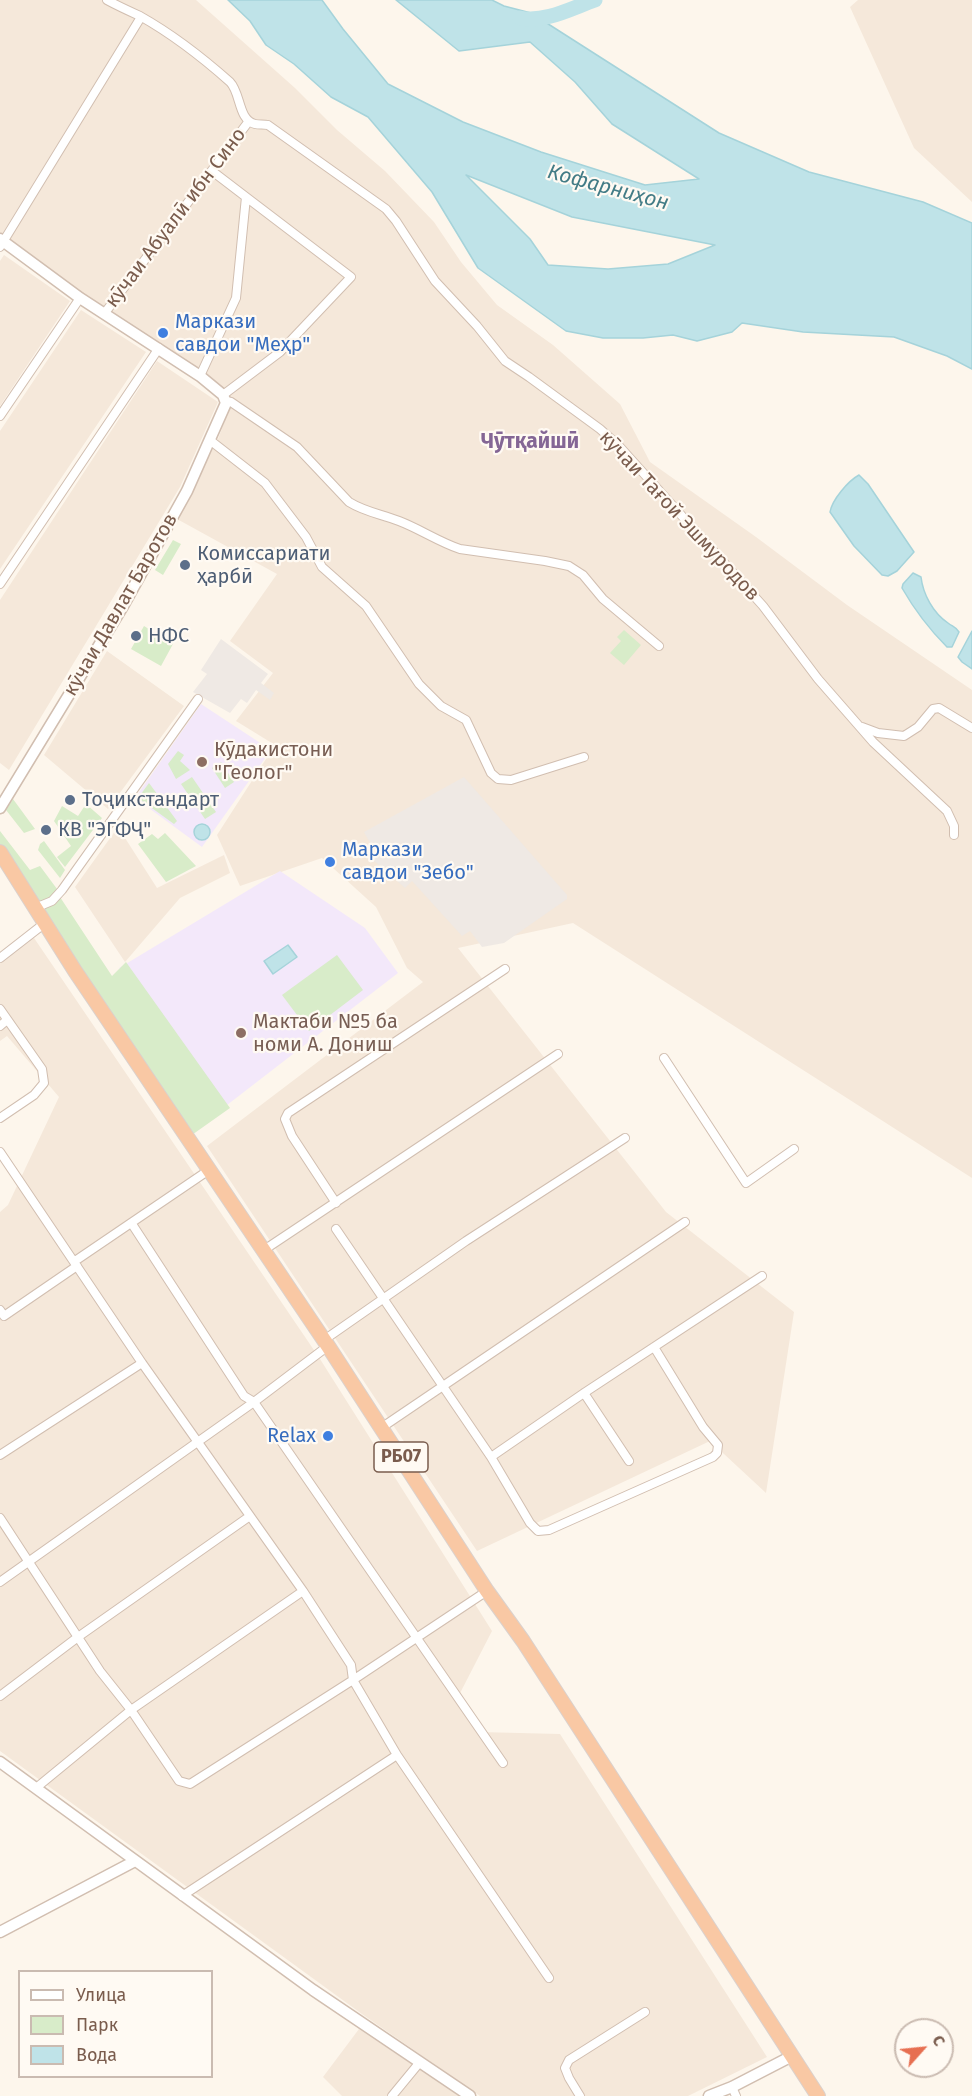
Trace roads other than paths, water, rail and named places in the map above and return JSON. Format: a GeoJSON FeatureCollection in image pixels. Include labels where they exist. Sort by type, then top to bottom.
{"type":"FeatureCollection","features":[{"type":"Feature","properties":{"kind":"highway","name":"РБ07"},"geometry":{"type":"LineString","coordinates":[[0,852],[35,908],[326,1343],[487,1591],[523,1641],[818,2096]]}},
{"type":"Feature","properties":{"kind":"street"},"geometry":{"type":"LineString","coordinates":[[107,0],[141,17],[186,46],[232,84],[237,91],[243,113],[249,121]]}},
{"type":"Feature","properties":{"kind":"street"},"geometry":{"type":"LineString","coordinates":[[141,17],[1,243],[80,298],[200,376],[225,398],[290,441],[349,502],[360,509],[398,520],[460,549],[569,566],[583,575],[603,599],[659,646]]}},
{"type":"Feature","properties":{"kind":"street","name":"кӯчаи Абуалӣ ибн Сино"},"geometry":{"type":"LineString","coordinates":[[104,314],[249,121]]}},
{"type":"Feature","properties":{"kind":"street","name":"кӯчаи Тағой Эшмуродов"},"geometry":{"type":"LineString","coordinates":[[249,121],[257,125],[268,125],[386,209],[435,281],[477,326],[505,361],[600,429],[619,446],[763,606],[818,679],[873,742],[947,811],[954,826],[954,836]]}},
{"type":"Feature","properties":{"kind":"street"},"geometry":{"type":"LineString","coordinates":[[212,171],[351,277],[280,352],[225,398]]}},
{"type":"Feature","properties":{"kind":"street"},"geometry":{"type":"LineString","coordinates":[[200,376],[236,298],[246,197]]}},
{"type":"Feature","properties":{"kind":"street"},"geometry":{"type":"LineString","coordinates":[[0,416],[80,298]]}},
{"type":"Feature","properties":{"kind":"street"},"geometry":{"type":"LineString","coordinates":[[0,584],[159,348]]}},
{"type":"Feature","properties":{"kind":"street","name":"кӯчаи Давлат Баротов"},"geometry":{"type":"LineString","coordinates":[[0,808],[123,606],[187,491],[211,441],[225,398]]}},
{"type":"Feature","properties":{"kind":"street"},"geometry":{"type":"LineString","coordinates":[[211,441],[265,483],[306,537],[322,567],[366,606],[419,684],[441,706],[466,720],[492,773],[498,779],[511,780],[584,757]]}},
{"type":"Feature","properties":{"kind":"street"},"geometry":{"type":"LineString","coordinates":[[35,908],[52,901],[65,886],[198,699]]}},
{"type":"Feature","properties":{"kind":"street"},"geometry":{"type":"LineString","coordinates":[[862,727],[878,733],[904,736],[918,727],[933,709],[939,708],[972,728]]}},
{"type":"Feature","properties":{"kind":"street"},"geometry":{"type":"LineString","coordinates":[[0,958],[45,923]]}},
{"type":"Feature","properties":{"kind":"street"},"geometry":{"type":"LineString","coordinates":[[336,1203],[292,1136],[285,1119],[288,1113],[505,969]]}},
{"type":"Feature","properties":{"kind":"street"},"geometry":{"type":"LineString","coordinates":[[0,1009],[42,1069],[44,1083],[34,1095],[0,1118]]}},
{"type":"Feature","properties":{"kind":"street"},"geometry":{"type":"LineString","coordinates":[[0,1026],[7,1020]]}},
{"type":"Feature","properties":{"kind":"street"},"geometry":{"type":"LineString","coordinates":[[264,1251],[558,1054]]}},
{"type":"Feature","properties":{"kind":"street"},"geometry":{"type":"LineString","coordinates":[[664,1058],[746,1183],[794,1149]]}},
{"type":"Feature","properties":{"kind":"street"},"geometry":{"type":"LineString","coordinates":[[0,1582],[254,1402],[383,1299],[466,1241],[625,1138]]}},
{"type":"Feature","properties":{"kind":"street"},"geometry":{"type":"LineString","coordinates":[[0,1152],[142,1363],[303,1591],[351,1665],[353,1680],[397,1755],[549,1978]]}},
{"type":"Feature","properties":{"kind":"street"},"geometry":{"type":"LineString","coordinates":[[1,1315],[209,1170]]}},
{"type":"Feature","properties":{"kind":"street"},"geometry":{"type":"LineString","coordinates":[[381,1428],[685,1222]]}},
{"type":"Feature","properties":{"kind":"street"},"geometry":{"type":"LineString","coordinates":[[132,1224],[244,1396],[254,1402],[503,1763]]}},
{"type":"Feature","properties":{"kind":"street"},"geometry":{"type":"LineString","coordinates":[[336,1229],[491,1457],[530,1523],[538,1531],[549,1530],[713,1457],[717,1453],[718,1445],[703,1428],[654,1347]]}},
{"type":"Feature","properties":{"kind":"street"},"geometry":{"type":"LineString","coordinates":[[491,1457],[762,1276]]}},
{"type":"Feature","properties":{"kind":"street"},"geometry":{"type":"LineString","coordinates":[[0,1455],[142,1363]]}},
{"type":"Feature","properties":{"kind":"street"},"geometry":{"type":"LineString","coordinates":[[584,1393],[628,1461]]}},
{"type":"Feature","properties":{"kind":"street"},"geometry":{"type":"LineString","coordinates":[[0,1696],[78,1637],[250,1515]]}},
{"type":"Feature","properties":{"kind":"street"},"geometry":{"type":"LineString","coordinates":[[0,1518],[100,1671],[131,1710],[179,1781],[190,1784],[487,1591]]}},
{"type":"Feature","properties":{"kind":"street"},"geometry":{"type":"LineString","coordinates":[[36,1788],[131,1710],[303,1591]]}},
{"type":"Feature","properties":{"kind":"street"},"geometry":{"type":"LineString","coordinates":[[182,1896],[397,1755]]}},
{"type":"Feature","properties":{"kind":"street"},"geometry":{"type":"LineString","coordinates":[[0,1762],[313,1990],[470,2096]]}},
{"type":"Feature","properties":{"kind":"street"},"geometry":{"type":"LineString","coordinates":[[0,1932],[135,1861]]}},
{"type":"Feature","properties":{"kind":"street"},"geometry":{"type":"LineString","coordinates":[[580,2096],[565,2068],[569,2060],[645,2012]]}},
{"type":"Feature","properties":{"kind":"street"},"geometry":{"type":"LineString","coordinates":[[709,2096],[734,2092],[792,2056]]}},
{"type":"Feature","properties":{"kind":"street"},"geometry":{"type":"LineString","coordinates":[[392,2096],[420,2062]]}},
{"type":"Feature","properties":{"kind":"water","name":"Кофарниҳон"},"geometry":{"type":"Polygon","coordinates":[[[228,0],[322,0],[388,84],[463,122],[541,152],[645,185],[699,179],[612,124],[575,82],[530,42],[459,51],[396,0],[492,0],[504,6],[531,13],[719,133],[809,172],[923,202],[972,223],[972,369],[947,356],[894,337],[803,332],[742,323],[732,332],[697,341],[673,335],[603,338],[566,331],[478,268],[432,192],[368,117],[331,97],[294,64],[266,45],[250,21],[228,0]],[[466,175],[530,239],[548,265],[608,269],[668,264],[715,245],[572,217],[466,175]]]}},
{"type":"Feature","properties":{"kind":"water"},"geometry":{"type":"Polygon","coordinates":[[[859,475],[868,484],[914,552],[897,571],[888,576],[882,575],[854,546],[830,512],[841,491],[859,475]]]}},
{"type":"Feature","properties":{"kind":"water"},"geometry":{"type":"Polygon","coordinates":[[[913,573],[921,577],[926,596],[933,609],[959,632],[952,647],[947,647],[934,634],[902,588],[913,573]]]}},
{"type":"Feature","properties":{"kind":"water"},"geometry":{"type":"Polygon","coordinates":[[[972,631],[972,669],[958,657],[972,631]]]}},
{"type":"Feature","properties":{"kind":"water"},"geometry":{"type":"Polygon","coordinates":[[[199,824],[205,824],[210,832],[208,838],[199,840],[194,835],[194,829],[199,824]]]}},
{"type":"Feature","properties":{"kind":"water"},"geometry":{"type":"Polygon","coordinates":[[[288,945],[297,957],[273,974],[264,961],[288,945]]]}},
{"type":"Feature","properties":{"kind":"waterway"},"geometry":{"type":"LineString","coordinates":[[520,18],[549,17],[595,0]]}},
{"type":"Feature","properties":{"kind":"place","name":"Маркази савдои \"Меҳр\""},"geometry":{"type":"Point","coordinates":[163,333]}},
{"type":"Feature","properties":{"kind":"place","name":"Комиссариати ҳарбӣ"},"geometry":{"type":"Point","coordinates":[185,565]}},
{"type":"Feature","properties":{"kind":"place","name":"НФС"},"geometry":{"type":"Point","coordinates":[136,636]}},
{"type":"Feature","properties":{"kind":"place","name":"Кӯдакистони \"Геолог\""},"geometry":{"type":"Point","coordinates":[202,762]}},
{"type":"Feature","properties":{"kind":"place","name":"Тоҷикстандарт"},"geometry":{"type":"Point","coordinates":[70,800]}},
{"type":"Feature","properties":{"kind":"place","name":"КВ \"ЭГФҶ\""},"geometry":{"type":"Point","coordinates":[46,830]}},
{"type":"Feature","properties":{"kind":"place","name":"Маркази савдои \"Зебо\""},"geometry":{"type":"Point","coordinates":[330,862]}},
{"type":"Feature","properties":{"kind":"place","name":"Мактаби №5 ба номи А. Дониш"},"geometry":{"type":"Point","coordinates":[241,1033]}},
{"type":"Feature","properties":{"kind":"place","name":"Relax"},"geometry":{"type":"Point","coordinates":[328,1436]}},
{"type":"Feature","properties":{"kind":"district","name":"Чӯтқайшӣ"},"geometry":{"type":"Point","coordinates":[530,442]}}]}
